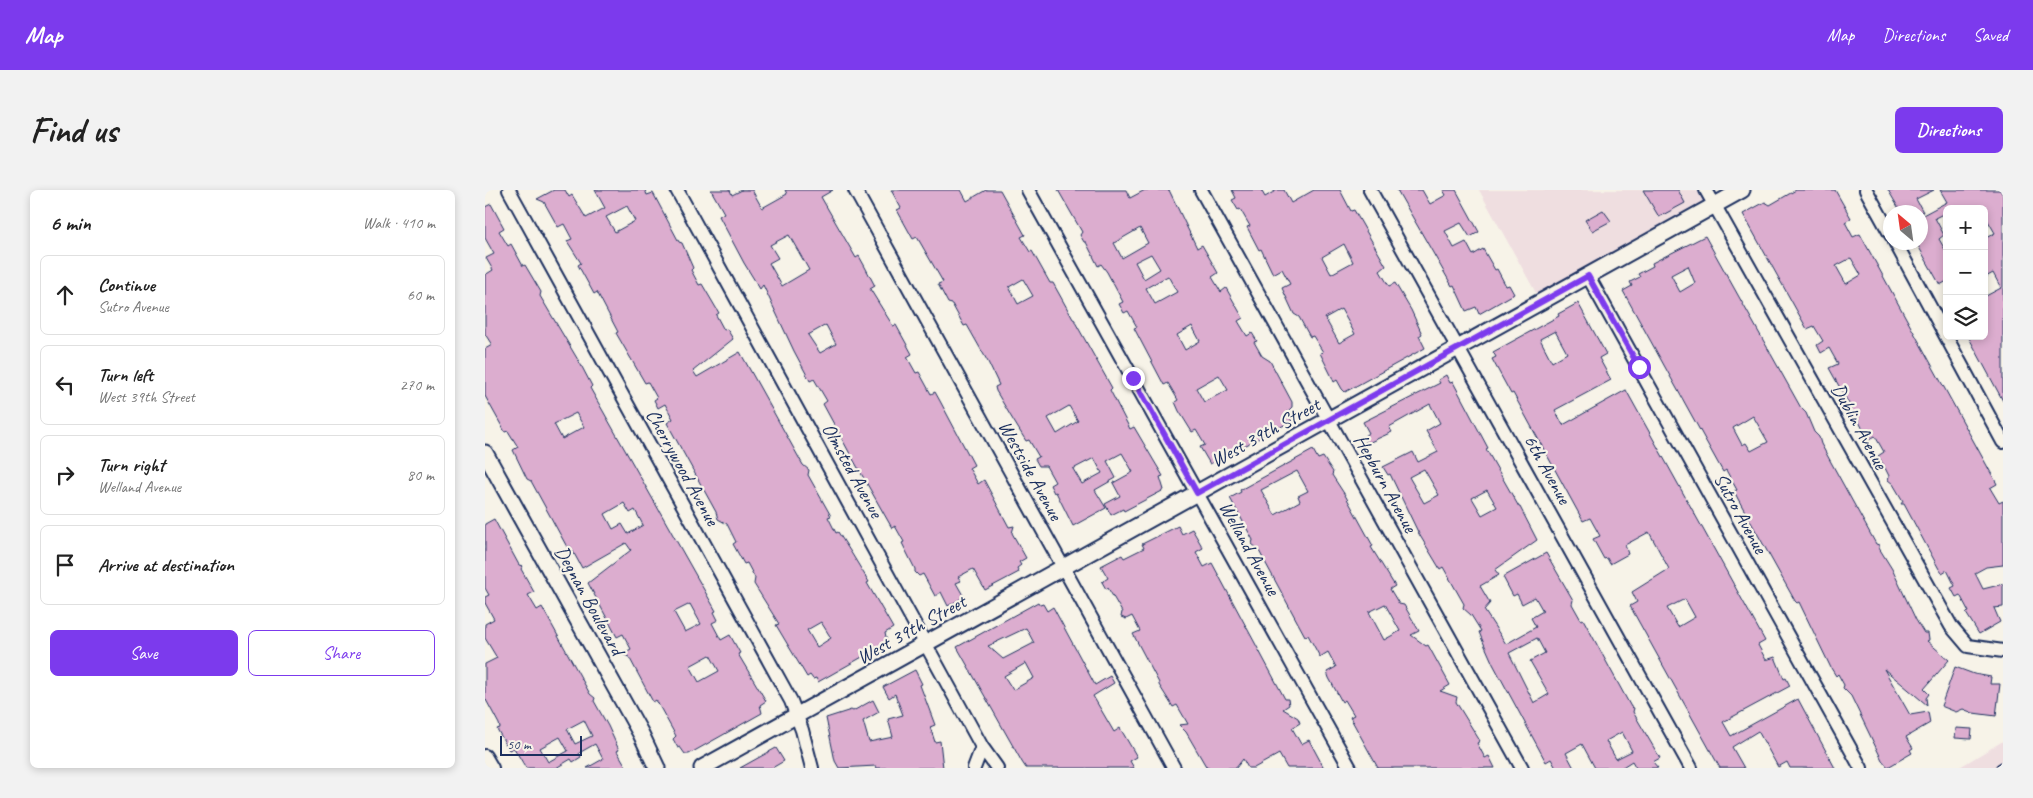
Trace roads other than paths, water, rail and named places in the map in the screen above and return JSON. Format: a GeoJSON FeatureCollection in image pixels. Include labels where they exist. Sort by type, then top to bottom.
{"type":"FeatureCollection","features":[{"type":"Feature","properties":{"kind":"street","name":"Cherrywood Avenue"},"geometry":{"type":"LineString","coordinates":[[509,190],[796,715],[811,768]]}},
{"type":"Feature","properties":{"kind":"street","name":"Olmsted Avenue"},"geometry":{"type":"LineString","coordinates":[[677,190],[982,746],[997,768]]}},
{"type":"Feature","properties":{"kind":"street","name":"Westside Avenue"},"geometry":{"type":"LineString","coordinates":[[855,190],[1174,768]]}},
{"type":"Feature","properties":{"kind":"street","name":"Welland Avenue"},"geometry":{"type":"LineString","coordinates":[[1028,190],[1350,768]]}},
{"type":"Feature","properties":{"kind":"street","name":"Hepburn Avenue"},"geometry":{"type":"LineString","coordinates":[[1201,190],[1522,768]]}},
{"type":"Feature","properties":{"kind":"street","name":"6th Avenue"},"geometry":{"type":"LineString","coordinates":[[1370,190],[1460,347],[1691,768]]}},
{"type":"Feature","properties":{"kind":"street","name":"Dublin Avenue"},"geometry":{"type":"LineString","coordinates":[[1706,190],[1951,626],[1969,646],[2003,651]]}},
{"type":"Feature","properties":{"kind":"street","name":"West 39th Street"},"geometry":{"type":"LineString","coordinates":[[702,768],[1742,190]]}},
{"type":"Feature","properties":{"kind":"street"},"geometry":{"type":"LineString","coordinates":[[1866,190],[1883,221]]}},
{"type":"Feature","properties":{"kind":"street"},"geometry":{"type":"LineString","coordinates":[[1899,250],[2003,442]]}},
{"type":"Feature","properties":{"kind":"street","name":"Sutro Avenue"},"geometry":{"type":"LineString","coordinates":[[1588,276],[1861,768]]}},
{"type":"Feature","properties":{"kind":"street","name":"Degnan Boulevard"},"geometry":{"type":"LineString","coordinates":[[485,453],[636,726],[657,768]]}},
{"type":"Feature","properties":{"kind":"street"},"geometry":{"type":"LineString","coordinates":[[974,768],[982,746]]}},
{"type":"Feature","properties":{"kind":"street"},"geometry":{"type":"LineString","coordinates":[[485,756],[492,768]]}},
{"type":"Feature","properties":{"kind":"lane"},"geometry":{"type":"LineString","coordinates":[[1999,768],[2003,766]]}}]}
